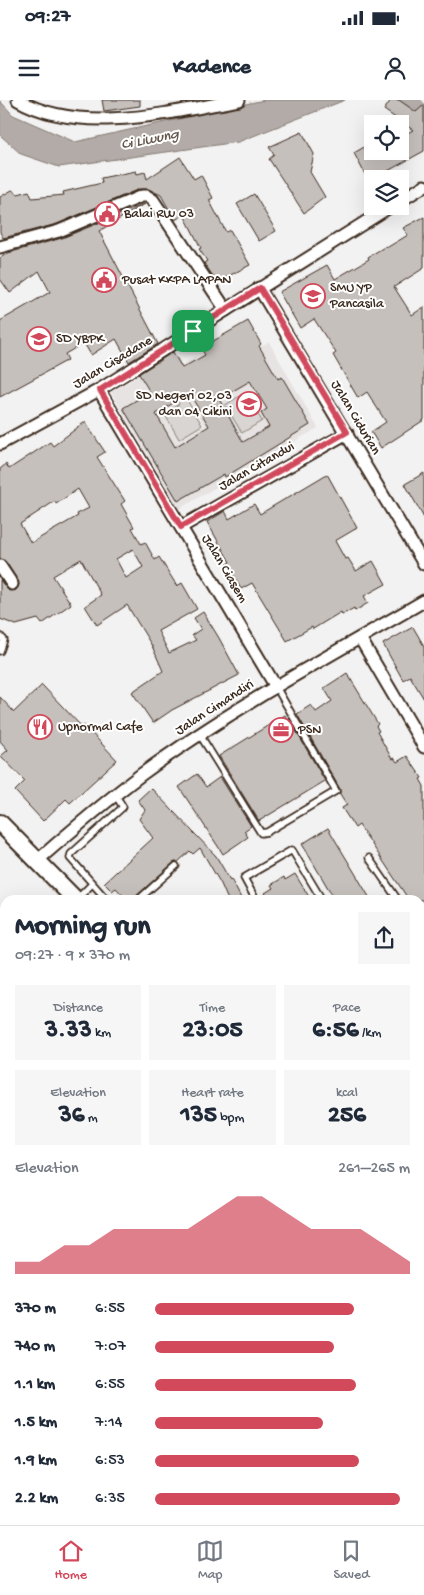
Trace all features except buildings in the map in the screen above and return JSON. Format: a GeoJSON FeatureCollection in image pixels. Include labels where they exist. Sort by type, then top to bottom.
{"type":"FeatureCollection","features":[{"type":"Feature","properties":{"kind":"main road"},"geometry":{"type":"LineString","coordinates":[[0,823],[71,895]]}},
{"type":"Feature","properties":{"kind":"street"},"geometry":{"type":"LineString","coordinates":[[18,100],[32,108],[81,118],[127,118],[239,100]]}},
{"type":"Feature","properties":{"kind":"street"},"geometry":{"type":"LineString","coordinates":[[409,195],[424,186]]}},
{"type":"Feature","properties":{"kind":"street"},"geometry":{"type":"LineString","coordinates":[[1,244],[59,231],[142,196],[148,196],[153,200],[226,310]]}},
{"type":"Feature","properties":{"kind":"street","name":"Jalan Cisadane"},"geometry":{"type":"LineString","coordinates":[[0,444],[100,390],[377,215]]}},
{"type":"Feature","properties":{"kind":"street","name":"Jalan Cidurian"},"geometry":{"type":"LineString","coordinates":[[260,288],[424,564]]}},
{"type":"Feature","properties":{"kind":"street","name":"Jalan Ciasem"},"geometry":{"type":"LineString","coordinates":[[100,390],[276,687]]}},
{"type":"Feature","properties":{"kind":"street","name":"Jalan Citandui"},"geometry":{"type":"LineString","coordinates":[[181,527],[347,432]]}},
{"type":"Feature","properties":{"kind":"street"},"geometry":{"type":"LineString","coordinates":[[0,566],[12,584]]}},
{"type":"Feature","properties":{"kind":"street","name":"Jalan Cimandiri"},"geometry":{"type":"LineString","coordinates":[[37,861],[141,775],[200,735],[276,687],[424,601]]}},
{"type":"Feature","properties":{"kind":"street"},"geometry":{"type":"LineString","coordinates":[[360,638],[424,747]]}},
{"type":"Feature","properties":{"kind":"lane"},"geometry":{"type":"LineString","coordinates":[[0,636],[4,640],[0,651]]}},
{"type":"Feature","properties":{"kind":"lane"},"geometry":{"type":"LineString","coordinates":[[200,735],[261,833],[267,832],[336,791],[276,687]]}},
{"type":"Feature","properties":{"kind":"lane"},"geometry":{"type":"LineString","coordinates":[[102,895],[71,861],[71,854],[123,806],[116,796]]}},
{"type":"Feature","properties":{"kind":"lane"},"geometry":{"type":"LineString","coordinates":[[253,895],[244,878],[292,850],[319,895]]}},
{"type":"Feature","properties":{"kind":"lane"},"geometry":{"type":"LineString","coordinates":[[369,858],[395,895]]}},
{"type":"Feature","properties":{"kind":"lane"},"geometry":{"type":"LineString","coordinates":[[144,895],[176,866]]}},
{"type":"Feature","properties":{"kind":"lane"},"geometry":{"type":"LineString","coordinates":[[81,895],[92,884]]}},
{"type":"Feature","properties":{"kind":"shaded area"},"geometry":{"type":"Polygon","coordinates":[[[269,342],[318,428],[225,481],[211,457],[220,451],[178,381],[218,451],[208,457],[223,483],[179,509],[111,392],[176,354],[182,365],[195,356],[208,378],[269,342]]]}},
{"type":"Feature","properties":{"kind":"shaded area"},"geometry":{"type":"Polygon","coordinates":[[[178,385],[202,425],[179,439],[164,413],[179,404],[171,390],[178,385]]]}},
{"type":"Feature","properties":{"kind":"shaded area"},"geometry":{"type":"Polygon","coordinates":[[[245,393],[262,421],[242,433],[225,405],[245,393]]]}},
{"type":"Feature","properties":{"kind":"water","name":"Ci Liwung"},"geometry":{"type":"Polygon","coordinates":[[[264,100],[345,100],[238,142],[59,167],[21,154],[0,135],[0,101],[13,115],[75,142],[264,100]]]}},
{"type":"Feature","properties":{"kind":"waterway"},"geometry":{"type":"LineString","coordinates":[[406,100],[424,121]]}},
{"type":"Feature","properties":{"kind":"place","name":"Balai RW 03"},"geometry":{"type":"Point","coordinates":[107,214]}},
{"type":"Feature","properties":{"kind":"place","name":"Pusat KKPA LAPAN"},"geometry":{"type":"Point","coordinates":[104,280]}},
{"type":"Feature","properties":{"kind":"place","name":"SMU YP Pancasila"},"geometry":{"type":"Point","coordinates":[313,296]}},
{"type":"Feature","properties":{"kind":"place","name":"SD YBPK"},"geometry":{"type":"Point","coordinates":[39,339]}},
{"type":"Feature","properties":{"kind":"place","name":"SD Negeri 02,03 dan 04 Cikini"},"geometry":{"type":"Point","coordinates":[249,404]}},
{"type":"Feature","properties":{"kind":"place","name":"Upnormal Cafe"},"geometry":{"type":"Point","coordinates":[40,727]}},
{"type":"Feature","properties":{"kind":"place","name":"PSN"},"geometry":{"type":"Point","coordinates":[281,730]}},
{"type":"Feature","properties":{"kind":"route"},"geometry":{"type":"LineString","coordinates":[[260,288],[347,432],[181,527],[100,390],[193,331],[260,288]]}}]}
